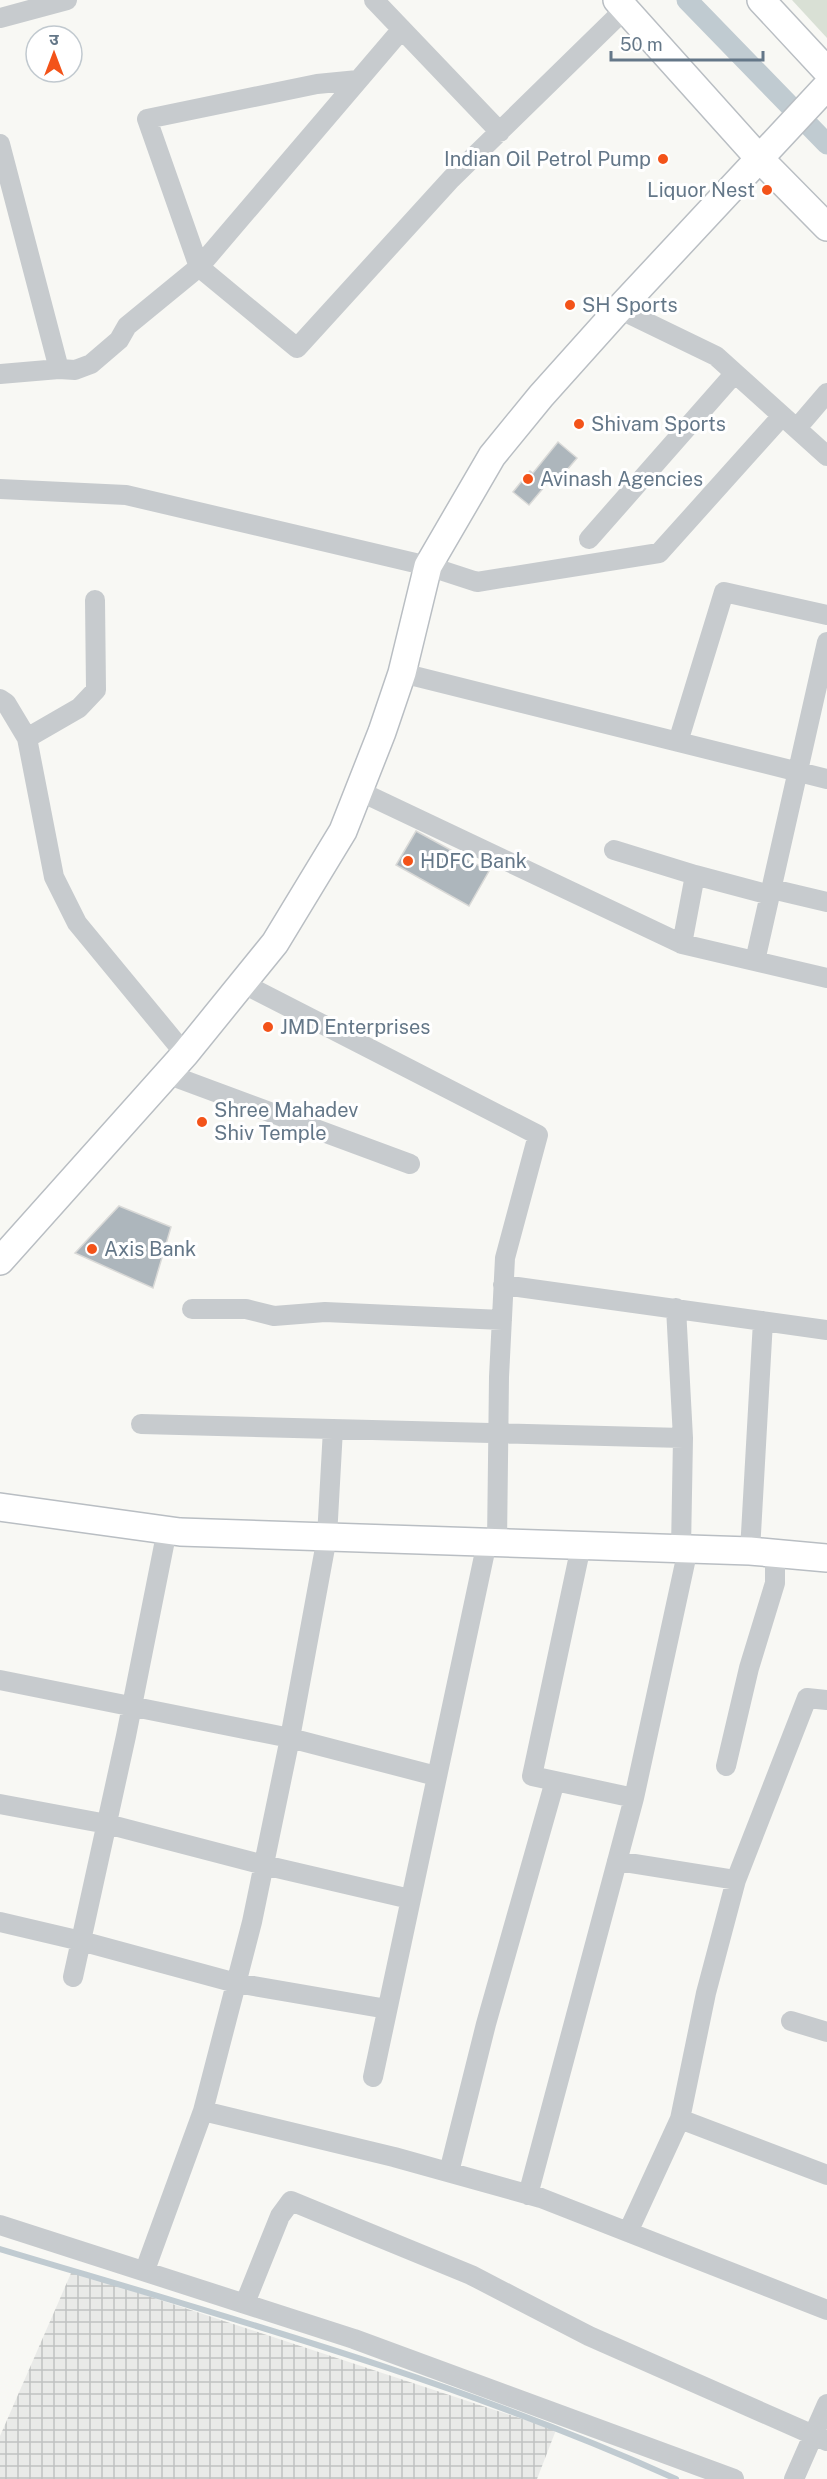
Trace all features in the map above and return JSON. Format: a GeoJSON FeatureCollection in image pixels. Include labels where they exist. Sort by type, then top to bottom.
{"type":"FeatureCollection","features":[{"type":"Feature","properties":{"kind":"street"},"geometry":{"type":"LineString","coordinates":[[0,18],[67,0]]}},
{"type":"Feature","properties":{"kind":"street"},"geometry":{"type":"LineString","coordinates":[[374,0],[500,132]]}},
{"type":"Feature","properties":{"kind":"street"},"geometry":{"type":"LineString","coordinates":[[0,1262],[185,1054],[275,943],[343,831],[382,732],[402,673],[428,566],[492,456],[541,396],[758,157],[778,138],[825,83],[760,0]]}},
{"type":"Feature","properties":{"kind":"street"},"geometry":{"type":"LineString","coordinates":[[358,80],[317,84],[147,119],[199,267],[297,348],[451,179],[500,132],[621,5],[758,157],[827,226]]}},
{"type":"Feature","properties":{"kind":"street"},"geometry":{"type":"LineString","coordinates":[[0,374],[59,369],[75,370],[91,364],[119,340],[127,326],[199,267],[402,29]]}},
{"type":"Feature","properties":{"kind":"street"},"geometry":{"type":"LineString","coordinates":[[0,144],[59,369]]}},
{"type":"Feature","properties":{"kind":"street"},"geometry":{"type":"LineString","coordinates":[[619,309],[716,356],[827,456]]}},
{"type":"Feature","properties":{"kind":"street"},"geometry":{"type":"LineString","coordinates":[[589,539],[735,373]]}},
{"type":"Feature","properties":{"kind":"street"},"geometry":{"type":"LineString","coordinates":[[0,489],[126,495],[428,566],[477,582],[659,554],[790,422],[827,393]]}},
{"type":"Feature","properties":{"kind":"street"},"geometry":{"type":"LineString","coordinates":[[678,742],[724,592],[827,615]]}},
{"type":"Feature","properties":{"kind":"street"},"geometry":{"type":"LineString","coordinates":[[27,738],[79,708],[96,690],[95,600]]}},
{"type":"Feature","properties":{"kind":"street"},"geometry":{"type":"LineString","coordinates":[[755,961],[827,642]]}},
{"type":"Feature","properties":{"kind":"street"},"geometry":{"type":"LineString","coordinates":[[402,673],[827,779]]}},
{"type":"Feature","properties":{"kind":"street"},"geometry":{"type":"LineString","coordinates":[[0,699],[6,703],[27,738],[54,877],[77,922],[185,1054]]}},
{"type":"Feature","properties":{"kind":"street"},"geometry":{"type":"LineString","coordinates":[[359,791],[682,944],[827,978]]}},
{"type":"Feature","properties":{"kind":"street"},"geometry":{"type":"LineString","coordinates":[[614,850],[695,875],[827,902]]}},
{"type":"Feature","properties":{"kind":"street"},"geometry":{"type":"LineString","coordinates":[[682,944],[695,875]]}},
{"type":"Feature","properties":{"kind":"street"},"geometry":{"type":"LineString","coordinates":[[242,983],[538,1135],[505,1258],[499,1435],[492,1542],[436,1776],[373,2077]]}},
{"type":"Feature","properties":{"kind":"street"},"geometry":{"type":"LineString","coordinates":[[167,1074],[410,1164]]}},
{"type":"Feature","properties":{"kind":"street"},"geometry":{"type":"LineString","coordinates":[[503,1284],[827,1330]]}},
{"type":"Feature","properties":{"kind":"street"},"geometry":{"type":"LineString","coordinates":[[528,2194],[634,1798],[685,1549],[683,1438],[676,1308]]}},
{"type":"Feature","properties":{"kind":"street"},"geometry":{"type":"LineString","coordinates":[[192,1309],[246,1309],[274,1316],[325,1312],[502,1320]]}},
{"type":"Feature","properties":{"kind":"street"},"geometry":{"type":"LineString","coordinates":[[726,1766],[749,1668],[776,1583],[763,1552],[763,1321]]}},
{"type":"Feature","properties":{"kind":"street"},"geometry":{"type":"LineString","coordinates":[[141,1424],[683,1438]]}},
{"type":"Feature","properties":{"kind":"street"},"geometry":{"type":"LineString","coordinates":[[145,2270],[203,2111],[264,1865],[327,1537],[333,1429]]}},
{"type":"Feature","properties":{"kind":"street"},"geometry":{"type":"LineString","coordinates":[[0,1507],[167,1530],[763,1552],[827,1558]]}},
{"type":"Feature","properties":{"kind":"street"},"geometry":{"type":"LineString","coordinates":[[73,1977],[132,1706],[167,1530]]}},
{"type":"Feature","properties":{"kind":"street"},"geometry":{"type":"LineString","coordinates":[[581,1546],[532,1776],[634,1798]]}},
{"type":"Feature","properties":{"kind":"street"},"geometry":{"type":"LineString","coordinates":[[0,1680],[290,1738],[436,1776]]}},
{"type":"Feature","properties":{"kind":"street"},"geometry":{"type":"LineString","coordinates":[[628,2232],[680,2120],[706,1994],[736,1880],[807,1698],[827,1700]]}},
{"type":"Feature","properties":{"kind":"street"},"geometry":{"type":"LineString","coordinates":[[449,2172],[486,2024],[555,1781]]}},
{"type":"Feature","properties":{"kind":"street"},"geometry":{"type":"LineString","coordinates":[[0,1804],[107,1824],[264,1865],[410,1899]]}},
{"type":"Feature","properties":{"kind":"street"},"geometry":{"type":"LineString","coordinates":[[617,1861],[736,1880]]}},
{"type":"Feature","properties":{"kind":"street"},"geometry":{"type":"LineString","coordinates":[[0,1922],[81,1941],[236,1983],[387,2009]]}},
{"type":"Feature","properties":{"kind":"street"},"geometry":{"type":"LineString","coordinates":[[791,2021],[827,2032]]}},
{"type":"Feature","properties":{"kind":"street"},"geometry":{"type":"LineString","coordinates":[[203,2111],[528,2194],[827,2310]]}},
{"type":"Feature","properties":{"kind":"street"},"geometry":{"type":"LineString","coordinates":[[680,2120],[827,2175]]}},
{"type":"Feature","properties":{"kind":"street"},"geometry":{"type":"LineString","coordinates":[[245,2303],[280,2216],[291,2201],[471,2275],[589,2336],[821,2438]]}},
{"type":"Feature","properties":{"kind":"street"},"geometry":{"type":"LineString","coordinates":[[0,2225],[354,2339],[734,2479]]}},
{"type":"Feature","properties":{"kind":"street"},"geometry":{"type":"LineString","coordinates":[[794,2479],[821,2438],[827,2404]]}},
{"type":"Feature","properties":{"kind":"shaded area"},"geometry":{"type":"Polygon","coordinates":[[[792,0],[827,0],[827,38],[792,0]]]}},
{"type":"Feature","properties":{"kind":"shaded area"},"geometry":{"type":"Polygon","coordinates":[[[72,2271],[556,2430],[537,2479],[0,2479],[0,2436],[72,2271]]]}},
{"type":"Feature","properties":{"kind":"building"},"geometry":{"type":"Polygon","coordinates":[[[558,442],[577,458],[561,477],[556,473],[529,505],[513,492],[530,471],[533,473],[558,442]]]}},
{"type":"Feature","properties":{"kind":"building"},"geometry":{"type":"Polygon","coordinates":[[[416,831],[489,871],[469,906],[396,865],[416,831]]]}},
{"type":"Feature","properties":{"kind":"building"},"geometry":{"type":"Polygon","coordinates":[[[119,1206],[171,1227],[153,1288],[75,1253],[119,1206]]]}},
{"type":"Feature","properties":{"kind":"waterway"},"geometry":{"type":"LineString","coordinates":[[687,0],[827,144]]}},
{"type":"Feature","properties":{"kind":"waterway"},"geometry":{"type":"LineString","coordinates":[[0,2249],[256,2326],[427,2381],[511,2411],[676,2479]]}},
{"type":"Feature","properties":{"kind":"place","name":"Indian Oil Petrol Pump"},"geometry":{"type":"Point","coordinates":[663,159]}},
{"type":"Feature","properties":{"kind":"place","name":"Liquor Nest"},"geometry":{"type":"Point","coordinates":[767,190]}},
{"type":"Feature","properties":{"kind":"place","name":"SH Sports"},"geometry":{"type":"Point","coordinates":[570,305]}},
{"type":"Feature","properties":{"kind":"place","name":"Shivam Sports"},"geometry":{"type":"Point","coordinates":[579,424]}},
{"type":"Feature","properties":{"kind":"place","name":"Avinash Agencies"},"geometry":{"type":"Point","coordinates":[528,479]}},
{"type":"Feature","properties":{"kind":"place","name":"HDFC Bank"},"geometry":{"type":"Point","coordinates":[408,861]}},
{"type":"Feature","properties":{"kind":"place","name":"JMD Enterprises"},"geometry":{"type":"Point","coordinates":[268,1027]}},
{"type":"Feature","properties":{"kind":"place","name":"Shree Mahadev Shiv Temple"},"geometry":{"type":"Point","coordinates":[202,1122]}},
{"type":"Feature","properties":{"kind":"place","name":"Axis Bank"},"geometry":{"type":"Point","coordinates":[92,1249]}}]}
